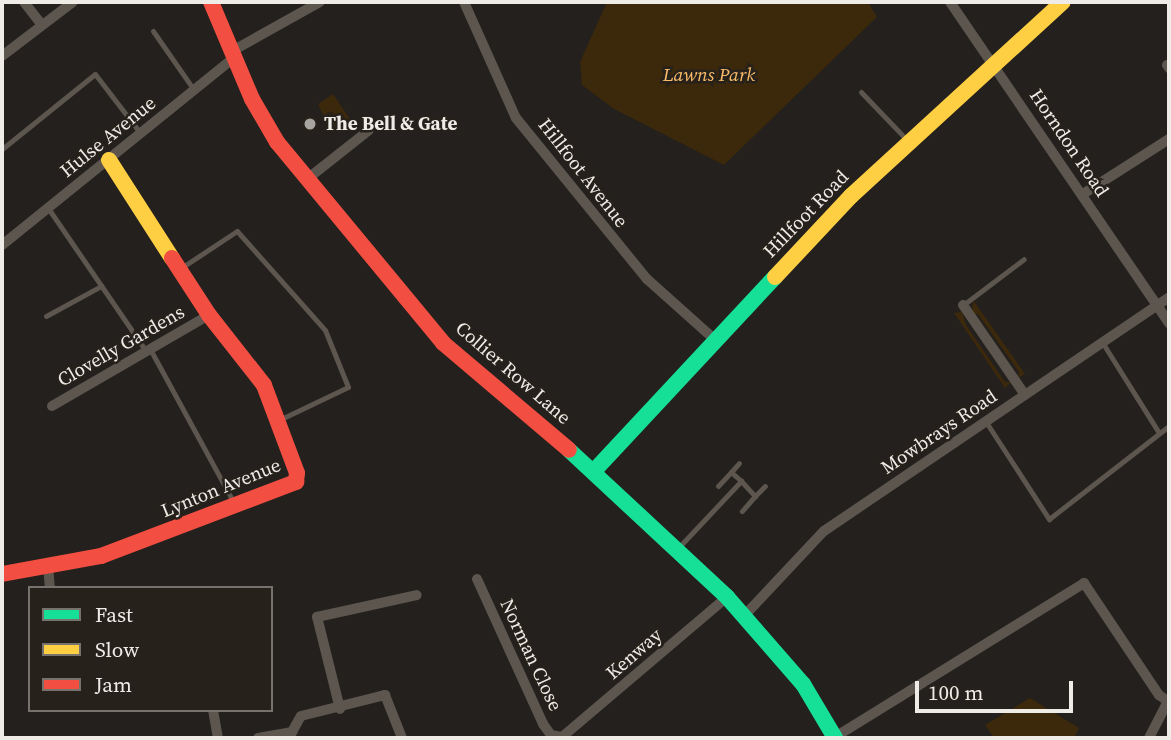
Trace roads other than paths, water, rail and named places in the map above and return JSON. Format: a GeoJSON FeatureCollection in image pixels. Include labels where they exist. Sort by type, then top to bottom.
{"type":"FeatureCollection","features":[{"type":"Feature","properties":{"kind":"street"},"geometry":{"type":"LineString","coordinates":[[24,2],[42,25]]}},
{"type":"Feature","properties":{"kind":"street"},"geometry":{"type":"LineString","coordinates":[[2,56],[73,2]]}},
{"type":"Feature","properties":{"kind":"street","name":"Collier Row Lane"},"geometry":{"type":"LineString","coordinates":[[211,2],[277,142],[443,343],[594,471],[745,615],[803,684],[835,738]]}},
{"type":"Feature","properties":{"kind":"street","name":"Hulse Avenue"},"geometry":{"type":"LineString","coordinates":[[2,245],[141,134],[235,53],[320,2]]}},
{"type":"Feature","properties":{"kind":"street","name":"Hillfoot Avenue"},"geometry":{"type":"LineString","coordinates":[[464,2],[516,118],[648,279],[714,339]]}},
{"type":"Feature","properties":{"kind":"street","name":"Horndon Road"},"geometry":{"type":"LineString","coordinates":[[950,2],[1169,323]]}},
{"type":"Feature","properties":{"kind":"street","name":"Hillfoot Road"},"geometry":{"type":"LineString","coordinates":[[594,471],[714,339],[909,141],[993,62],[1063,2]]}},
{"type":"Feature","properties":{"kind":"street"},"geometry":{"type":"LineString","coordinates":[[306,180],[369,130]]}},
{"type":"Feature","properties":{"kind":"street"},"geometry":{"type":"LineString","coordinates":[[1083,194],[1169,139]]}},
{"type":"Feature","properties":{"kind":"street","name":"Lynton Avenue"},"geometry":{"type":"LineString","coordinates":[[2,574],[101,556],[296,482],[298,473],[264,385],[209,315],[109,160]]}},
{"type":"Feature","properties":{"kind":"street","name":"Mowbrays Road"},"geometry":{"type":"LineString","coordinates":[[745,615],[824,531],[1169,298]]}},
{"type":"Feature","properties":{"kind":"street"},"geometry":{"type":"LineString","coordinates":[[962,305],[1025,395]]}},
{"type":"Feature","properties":{"kind":"street","name":"Clovelly Gardens"},"geometry":{"type":"LineString","coordinates":[[52,406],[209,315]]}},
{"type":"Feature","properties":{"kind":"street"},"geometry":{"type":"LineString","coordinates":[[48,566],[50,586]]}},
{"type":"Feature","properties":{"kind":"street","name":"Norman Close"},"geometry":{"type":"LineString","coordinates":[[477,579],[544,724],[551,735],[562,737]]}},
{"type":"Feature","properties":{"kind":"street"},"geometry":{"type":"LineString","coordinates":[[835,738],[1084,583],[1159,695],[1169,701],[1149,738]]}},
{"type":"Feature","properties":{"kind":"street"},"geometry":{"type":"LineString","coordinates":[[340,709],[317,617],[417,595]]}},
{"type":"Feature","properties":{"kind":"street","name":"Kenway"},"geometry":{"type":"LineString","coordinates":[[562,737],[727,597]]}},
{"type":"Feature","properties":{"kind":"street"},"geometry":{"type":"LineString","coordinates":[[258,738],[293,735],[301,716],[340,709],[385,695],[402,738]]}},
{"type":"Feature","properties":{"kind":"street"},"geometry":{"type":"LineString","coordinates":[[213,712],[218,738]]}},
{"type":"Feature","properties":{"kind":"lane"},"geometry":{"type":"LineString","coordinates":[[153,31],[194,90]]}},
{"type":"Feature","properties":{"kind":"lane"},"geometry":{"type":"LineString","coordinates":[[2,149],[95,74],[141,134]]}},
{"type":"Feature","properties":{"kind":"lane"},"geometry":{"type":"LineString","coordinates":[[860,92],[909,141]]}},
{"type":"Feature","properties":{"kind":"lane"},"geometry":{"type":"LineString","coordinates":[[48,208],[148,350],[236,507]]}},
{"type":"Feature","properties":{"kind":"lane"},"geometry":{"type":"LineString","coordinates":[[179,269],[237,231],[326,330],[348,387],[277,421]]}},
{"type":"Feature","properties":{"kind":"lane"},"geometry":{"type":"LineString","coordinates":[[962,305],[1024,259]]}},
{"type":"Feature","properties":{"kind":"lane"},"geometry":{"type":"LineString","coordinates":[[46,316],[101,286]]}},
{"type":"Feature","properties":{"kind":"lane"},"geometry":{"type":"LineString","coordinates":[[1102,342],[1159,433]]}},
{"type":"Feature","properties":{"kind":"lane"},"geometry":{"type":"LineString","coordinates":[[986,422],[1049,519],[1169,426]]}},
{"type":"Feature","properties":{"kind":"lane"},"geometry":{"type":"LineString","coordinates":[[718,486],[739,463]]}},
{"type":"Feature","properties":{"kind":"lane"},"geometry":{"type":"LineString","coordinates":[[731,472],[755,496]]}},
{"type":"Feature","properties":{"kind":"lane"},"geometry":{"type":"LineString","coordinates":[[677,550],[741,481]]}},
{"type":"Feature","properties":{"kind":"lane"},"geometry":{"type":"LineString","coordinates":[[742,511],[765,486]]}},
{"type":"Feature","properties":{"kind":"place","name":"The Bell & Gate"},"geometry":{"type":"Point","coordinates":[310,124]}},
{"type":"Feature","properties":{"kind":"park label","name":"Lawns Park"},"geometry":{"type":"Point","coordinates":[709,75]}}]}
